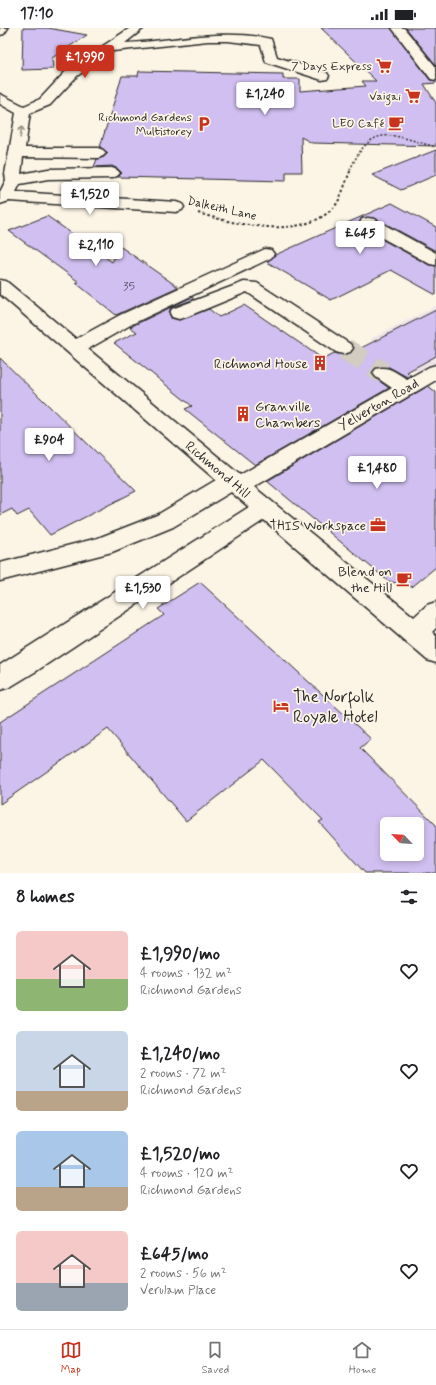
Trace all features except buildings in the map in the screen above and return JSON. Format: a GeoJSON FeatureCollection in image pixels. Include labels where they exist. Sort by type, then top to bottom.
{"type":"FeatureCollection","features":[{"type":"Feature","properties":{"kind":"street"},"geometry":{"type":"LineString","coordinates":[[23,111],[45,102],[72,73],[138,28]]}},
{"type":"Feature","properties":{"kind":"street"},"geometry":{"type":"LineString","coordinates":[[398,28],[430,60],[436,76]]}},
{"type":"Feature","properties":{"kind":"street"},"geometry":{"type":"LineString","coordinates":[[110,47],[125,47],[202,36],[228,35],[254,37],[267,42],[271,59],[322,76]]}},
{"type":"Feature","properties":{"kind":"street"},"geometry":{"type":"LineString","coordinates":[[0,98],[23,111]]}},
{"type":"Feature","properties":{"kind":"street"},"geometry":{"type":"LineString","coordinates":[[23,111],[13,174],[14,180],[3,198],[176,207]]}},
{"type":"Feature","properties":{"kind":"street"},"geometry":{"type":"LineString","coordinates":[[17,152],[98,153]]}},
{"type":"Feature","properties":{"kind":"street"},"geometry":{"type":"LineString","coordinates":[[14,180],[48,174],[112,174]]}},
{"type":"Feature","properties":{"kind":"street"},"geometry":{"type":"LineString","coordinates":[[368,223],[436,260]]}},
{"type":"Feature","properties":{"kind":"street"},"geometry":{"type":"LineString","coordinates":[[76,347],[127,319],[265,254]]}},
{"type":"Feature","properties":{"kind":"street","name":"Richmond Hill"},"geometry":{"type":"LineString","coordinates":[[0,285],[76,347],[235,484],[436,652]]}},
{"type":"Feature","properties":{"kind":"street"},"geometry":{"type":"LineString","coordinates":[[179,313],[244,287],[251,287],[343,348]]}},
{"type":"Feature","properties":{"kind":"street","name":"Yelverton Road"},"geometry":{"type":"LineString","coordinates":[[0,572],[103,546],[165,521],[235,484],[436,371]]}},
{"type":"Feature","properties":{"kind":"street"},"geometry":{"type":"LineString","coordinates":[[383,373],[406,388]]}},
{"type":"Feature","properties":{"kind":"street"},"geometry":{"type":"LineString","coordinates":[[0,679],[265,508]]}},
{"type":"Feature","properties":{"kind":"street"},"geometry":{"type":"LineString","coordinates":[[415,633],[436,612]]}},
{"type":"Feature","properties":{"kind":"path","name":"Dalkeith Lane"},"geometry":{"type":"LineString","coordinates":[[176,207],[206,216],[252,226],[290,226],[310,222],[326,215],[336,206],[355,158],[372,139],[382,136],[410,139],[436,147]]}},
{"type":"Feature","properties":{"kind":"shaded area"},"geometry":{"type":"Polygon","coordinates":[[[436,306],[436,385],[370,339],[436,306]]]}},
{"type":"Feature","properties":{"kind":"tunnel"},"geometry":{"type":"LineString","coordinates":[[345,349],[383,373]]}},
{"type":"Feature","properties":{"kind":"place","name":"7 Days Express"},"geometry":{"type":"Point","coordinates":[384,66]}},
{"type":"Feature","properties":{"kind":"place","name":"Vaigai"},"geometry":{"type":"Point","coordinates":[413,96]}},
{"type":"Feature","properties":{"kind":"place","name":"LEO Café"},"geometry":{"type":"Point","coordinates":[396,123]}},
{"type":"Feature","properties":{"kind":"place","name":"Richmond Gardens Multistorey"},"geometry":{"type":"Point","coordinates":[204,124]}},
{"type":"Feature","properties":{"kind":"place","name":"Richmond House"},"geometry":{"type":"Point","coordinates":[320,363]}},
{"type":"Feature","properties":{"kind":"place","name":"Granville Chambers"},"geometry":{"type":"Point","coordinates":[243,414]}},
{"type":"Feature","properties":{"kind":"place","name":"THIS Workspace"},"geometry":{"type":"Point","coordinates":[378,525]}},
{"type":"Feature","properties":{"kind":"place","name":"Blend on the Hill"},"geometry":{"type":"Point","coordinates":[404,579]}},
{"type":"Feature","properties":{"kind":"place","name":"The Norfolk Royale Hotel"},"geometry":{"type":"Point","coordinates":[281,706]}}]}
